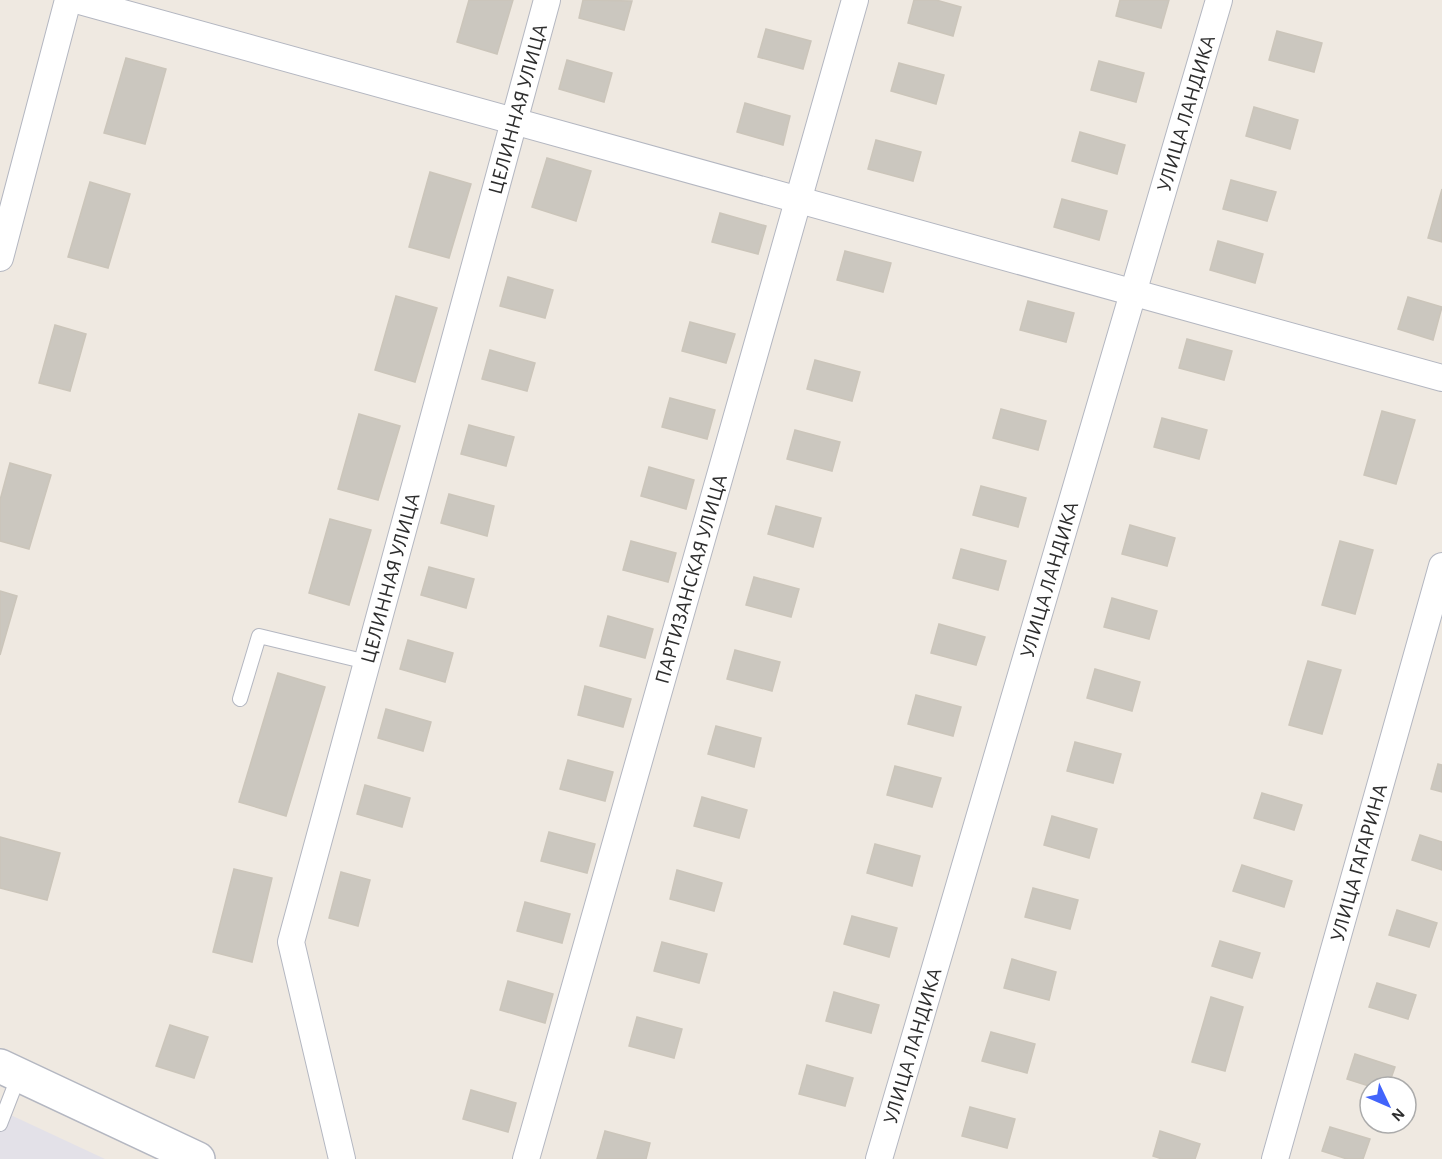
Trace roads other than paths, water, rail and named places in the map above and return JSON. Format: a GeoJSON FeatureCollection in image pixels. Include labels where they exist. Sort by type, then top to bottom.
{"type":"FeatureCollection","features":[{"type":"Feature","properties":{"kind":"street"},"geometry":{"type":"LineString","coordinates":[[0,258],[68,0]]}},
{"type":"Feature","properties":{"kind":"street"},"geometry":{"type":"LineString","coordinates":[[76,0],[1442,378]]}},
{"type":"Feature","properties":{"kind":"street","name":"ЦЕЛИННАЯ УЛИЦА"},"geometry":{"type":"LineString","coordinates":[[342,1159],[291,942],[547,0]]}},
{"type":"Feature","properties":{"kind":"street","name":"ПАРТИЗАНСКАЯ УЛИЦА"},"geometry":{"type":"LineString","coordinates":[[526,1159],[855,0]]}},
{"type":"Feature","properties":{"kind":"street","name":"УЛИЦА ЛАНДИКА"},"geometry":{"type":"LineString","coordinates":[[879,1159],[1219,0]]}},
{"type":"Feature","properties":{"kind":"street","name":"УЛИЦА ГАГАРИНА"},"geometry":{"type":"LineString","coordinates":[[1275,1159],[1442,567]]}},
{"type":"Feature","properties":{"kind":"street"},"geometry":{"type":"LineString","coordinates":[[10,1070],[198,1159]]}},
{"type":"Feature","properties":{"kind":"lane"},"geometry":{"type":"LineString","coordinates":[[240,699],[259,636],[367,662]]}},
{"type":"Feature","properties":{"kind":"lane"},"geometry":{"type":"LineString","coordinates":[[0,1124],[10,1070]]}}]}
